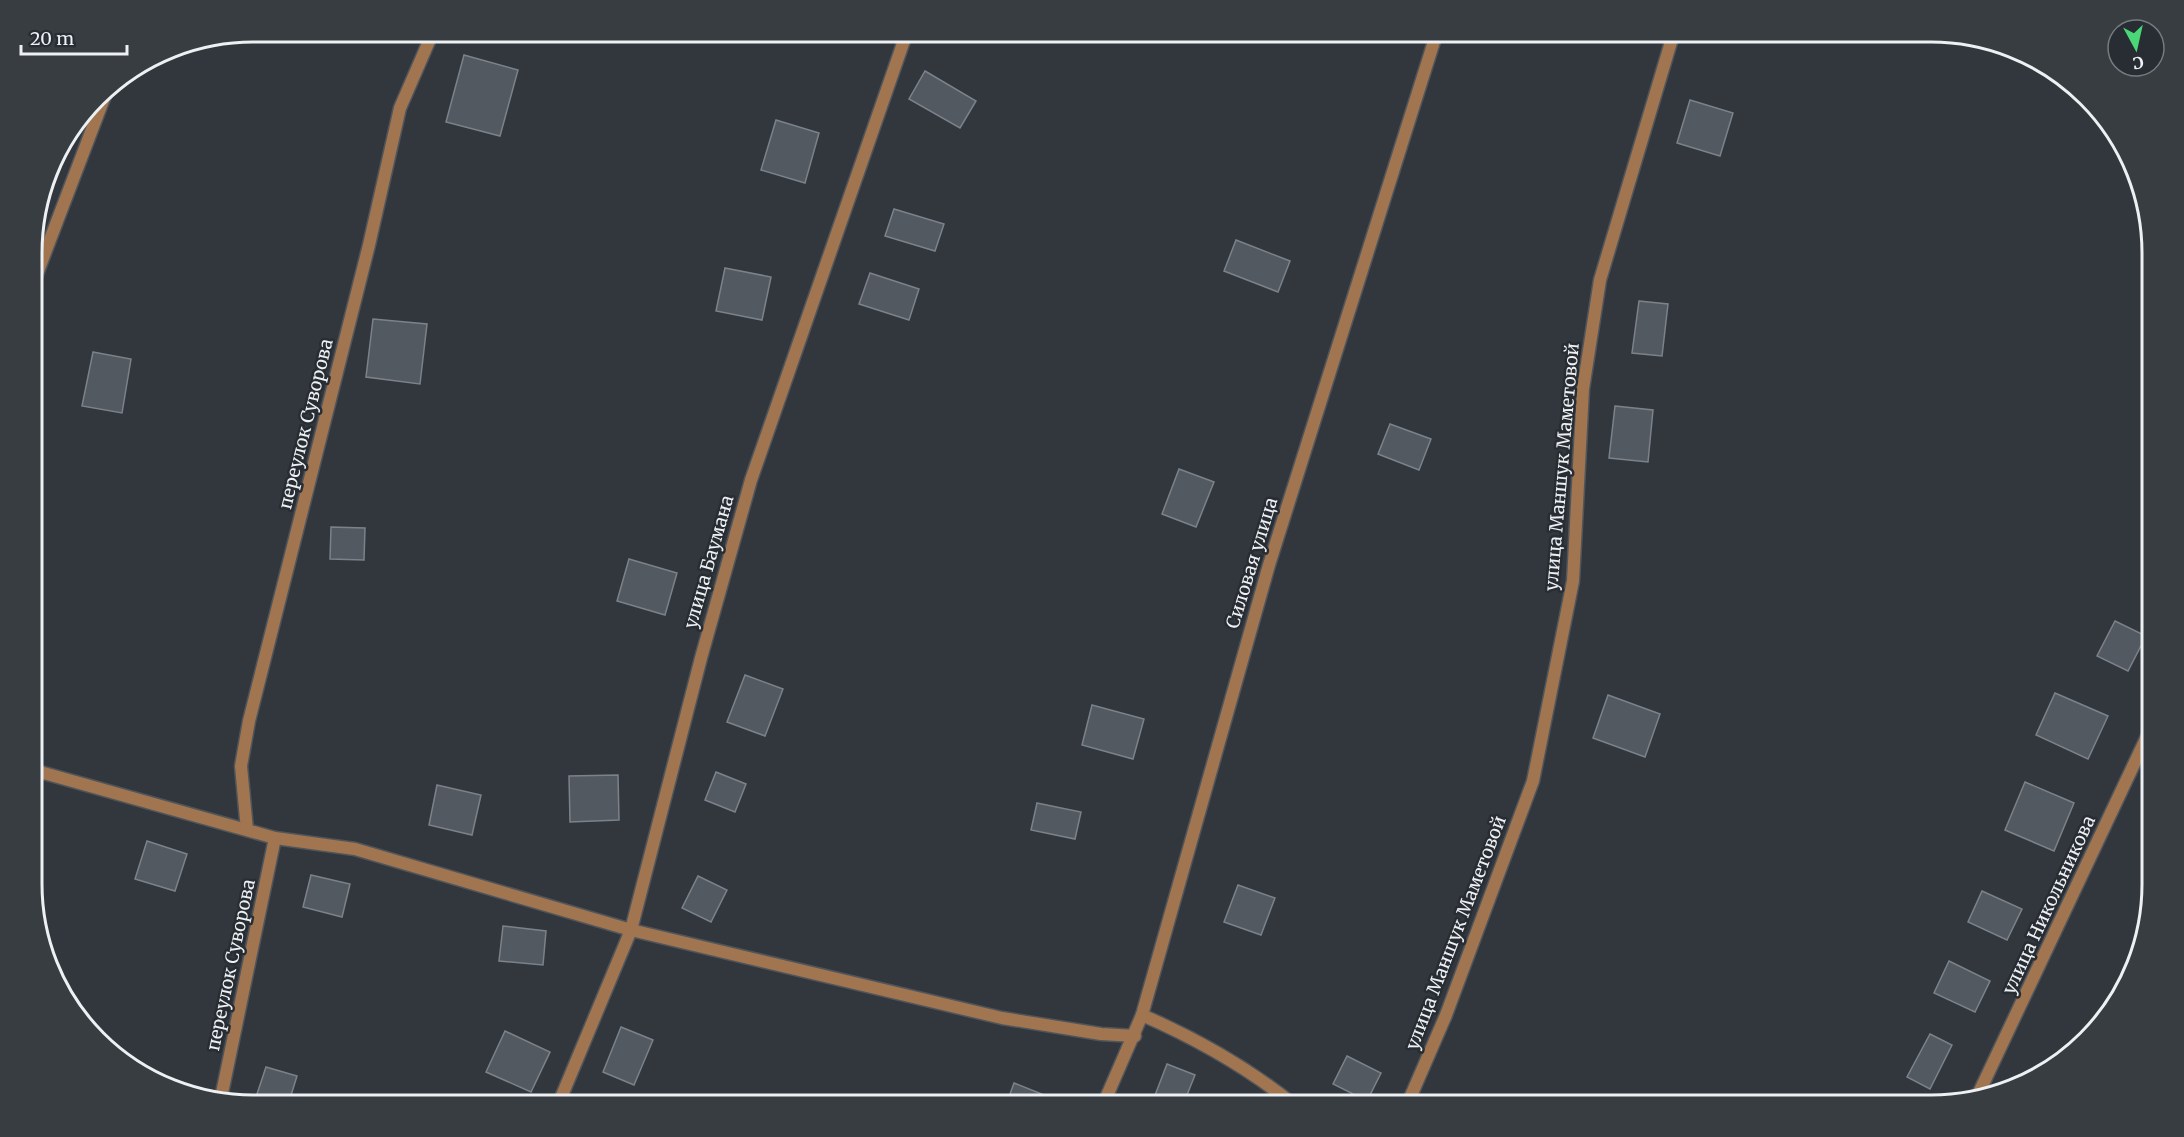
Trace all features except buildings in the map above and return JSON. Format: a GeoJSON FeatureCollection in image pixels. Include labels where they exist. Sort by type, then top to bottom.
{"type":"FeatureCollection","features":[{"type":"Feature","properties":{"kind":"street","name":"переулок Суворова"},"geometry":{"type":"LineString","coordinates":[[247,830],[241,766],[249,721],[369,245],[400,108],[429,42]]}},
{"type":"Feature","properties":{"kind":"street","name":"улица Баумана"},"geometry":{"type":"LineString","coordinates":[[562,1095],[631,930],[701,658],[751,480],[904,42]]}},
{"type":"Feature","properties":{"kind":"street","name":"Силовая улица"},"geometry":{"type":"LineString","coordinates":[[1108,1095],[1135,1036],[1142,1015],[1269,565],[1434,42]]}},
{"type":"Feature","properties":{"kind":"street","name":"улица Маншук Маметовой"},"geometry":{"type":"LineString","coordinates":[[1411,1095],[1446,1015],[1533,781],[1573,581],[1583,389],[1600,280],[1671,42]]}},
{"type":"Feature","properties":{"kind":"street"},"geometry":{"type":"LineString","coordinates":[[42,262],[100,108]]}},
{"type":"Feature","properties":{"kind":"street","name":"улица Никольникова"},"geometry":{"type":"LineString","coordinates":[[1981,1089],[2142,747]]}},
{"type":"Feature","properties":{"kind":"street"},"geometry":{"type":"LineString","coordinates":[[42,773],[275,838],[355,849],[631,930],[1002,1018],[1101,1034],[1135,1036]]}},
{"type":"Feature","properties":{"kind":"street","name":"переулок Суворова"},"geometry":{"type":"LineString","coordinates":[[222,1093],[275,838]]}},
{"type":"Feature","properties":{"kind":"street"},"geometry":{"type":"LineString","coordinates":[[1142,1015],[1195,1038],[1282,1095]]}}]}
